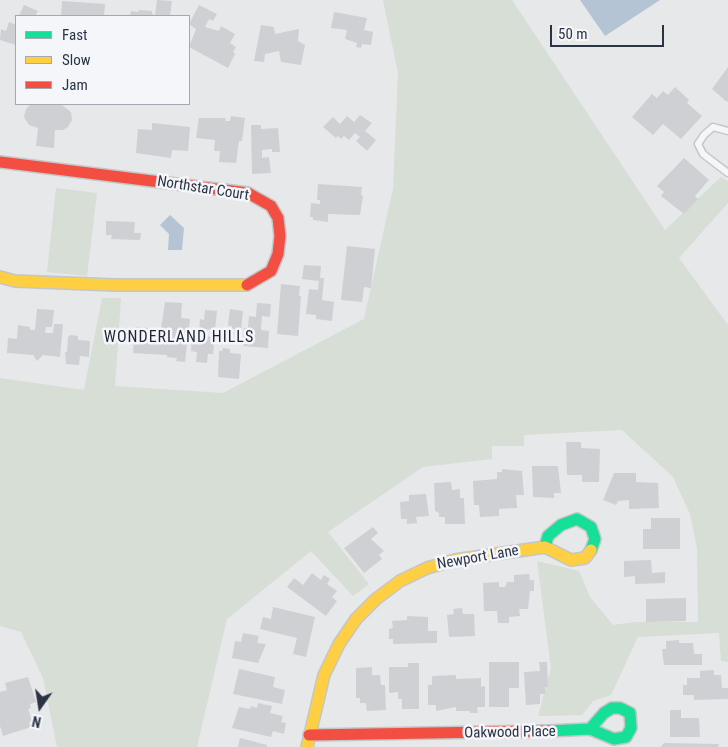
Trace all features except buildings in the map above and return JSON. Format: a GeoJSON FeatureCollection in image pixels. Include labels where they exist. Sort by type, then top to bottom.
{"type":"FeatureCollection","features":[{"type":"Feature","properties":{"kind":"street","name":"Northstar Court"},"geometry":{"type":"LineString","coordinates":[[0,162],[248,193],[271,206],[278,218],[280,236],[278,254],[271,271],[248,285],[114,286],[15,281],[0,277]]}},
{"type":"Feature","properties":{"kind":"street","name":"Newport Lane"},"geometry":{"type":"LineString","coordinates":[[307,747],[324,675],[339,644],[356,620],[376,599],[400,581],[427,568],[455,560],[545,547]]}},
{"type":"Feature","properties":{"kind":"street","name":"Oakwood Place"},"geometry":{"type":"LineString","coordinates":[[310,735],[392,736],[590,729]]}},
{"type":"Feature","properties":{"kind":"lane"},"geometry":{"type":"LineString","coordinates":[[728,131],[713,128],[704,135],[698,144],[703,154],[728,173]]}},
{"type":"Feature","properties":{"kind":"shaded area"},"geometry":{"type":"Polygon","coordinates":[[[383,0],[512,0],[665,230],[721,177],[728,181],[728,203],[679,258],[728,325],[728,662],[721,661],[719,633],[638,637],[611,695],[593,701],[582,715],[538,716],[551,668],[537,561],[579,571],[590,597],[613,625],[635,622],[698,622],[697,548],[690,514],[673,477],[622,430],[524,435],[524,446],[492,446],[492,459],[423,467],[328,532],[369,584],[353,596],[311,551],[227,619],[197,747],[57,747],[43,678],[21,632],[0,626],[0,378],[84,390],[102,298],[121,298],[115,386],[223,393],[364,319],[393,189],[398,73],[383,0]]]}},
{"type":"Feature","properties":{"kind":"shaded area"},"geometry":{"type":"Polygon","coordinates":[[[56,188],[97,193],[87,276],[47,272],[56,188]]]}},
{"type":"Feature","properties":{"kind":"water"},"geometry":{"type":"Polygon","coordinates":[[[580,0],[660,0],[605,36],[580,0]]]}},
{"type":"Feature","properties":{"kind":"water"},"geometry":{"type":"Polygon","coordinates":[[[170,215],[184,228],[182,250],[168,250],[169,234],[160,225],[170,215]]]}},
{"type":"Feature","properties":{"kind":"traffic: fast"},"geometry":{"type":"LineString","coordinates":[[545,547],[548,536],[561,525],[577,519],[591,527],[595,539],[591,550]]}},
{"type":"Feature","properties":{"kind":"traffic: fast"},"geometry":{"type":"LineString","coordinates":[[549,731],[590,729],[604,713],[612,708],[620,708],[630,713],[631,728],[626,737],[614,739],[590,729]]}},
{"type":"Feature","properties":{"kind":"traffic: slow"},"geometry":{"type":"LineString","coordinates":[[0,277],[15,281],[114,285],[247,285]]}},
{"type":"Feature","properties":{"kind":"traffic: slow"},"geometry":{"type":"LineString","coordinates":[[307,747],[324,675],[339,644],[356,619],[376,599],[400,581],[427,568],[455,560],[545,547],[571,560],[585,558],[591,550]]}},
{"type":"Feature","properties":{"kind":"traffic: jam"},"geometry":{"type":"LineString","coordinates":[[0,162],[248,193],[271,206],[278,218],[280,236],[278,254],[271,271],[247,285]]}},
{"type":"Feature","properties":{"kind":"traffic: jam"},"geometry":{"type":"LineString","coordinates":[[309,735],[549,731]]}},
{"type":"Feature","properties":{"kind":"district","name":"WONDERLAND HILLS"},"geometry":{"type":"Point","coordinates":[179,338]}}]}
